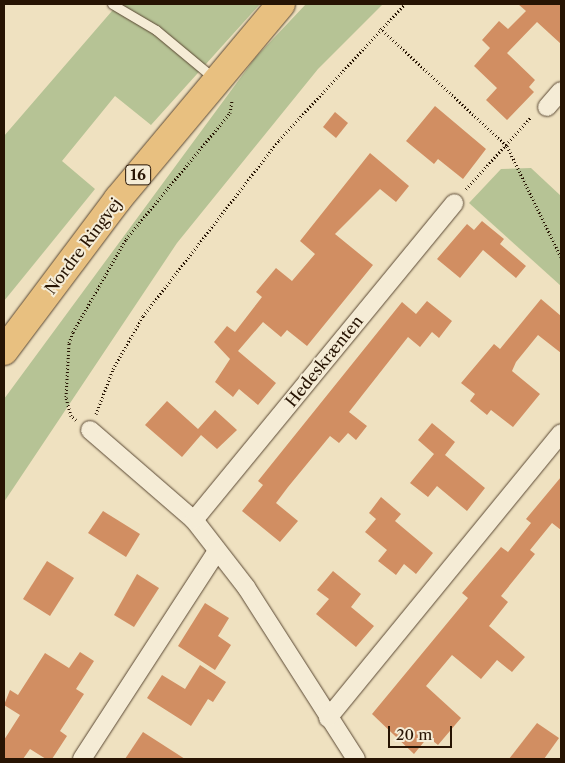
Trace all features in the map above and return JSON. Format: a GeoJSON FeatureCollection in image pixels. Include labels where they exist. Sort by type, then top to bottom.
{"type":"FeatureCollection","features":[{"type":"Feature","properties":{"kind":"main road","name":"Nordre Ringvej"},"geometry":{"type":"LineString","coordinates":[[4,351],[118,199],[281,4]]}},
{"type":"Feature","properties":{"kind":"street"},"geometry":{"type":"LineString","coordinates":[[547,106],[561,91]]}},
{"type":"Feature","properties":{"kind":"street","name":"Hedeskrænten"},"geometry":{"type":"LineString","coordinates":[[194,520],[454,203]]}},
{"type":"Feature","properties":{"kind":"street"},"geometry":{"type":"LineString","coordinates":[[90,430],[194,520],[246,587],[356,759]]}},
{"type":"Feature","properties":{"kind":"street"},"geometry":{"type":"LineString","coordinates":[[328,718],[561,433]]}},
{"type":"Feature","properties":{"kind":"street"},"geometry":{"type":"LineString","coordinates":[[82,759],[217,551]]}},
{"type":"Feature","properties":{"kind":"lane"},"geometry":{"type":"LineString","coordinates":[[112,4],[156,30],[216,80]]}},
{"type":"Feature","properties":{"kind":"path"},"geometry":{"type":"LineString","coordinates":[[216,80],[232,99],[230,113],[130,233],[69,343],[66,397],[71,416],[90,430],[113,370],[143,316],[279,140],[380,28],[405,4]]}},
{"type":"Feature","properties":{"kind":"path"},"geometry":{"type":"LineString","coordinates":[[380,28],[507,146],[561,256]]}},
{"type":"Feature","properties":{"kind":"path"},"geometry":{"type":"LineString","coordinates":[[454,203],[507,146],[538,109],[547,106]]}},
{"type":"Feature","properties":{"kind":"green space"},"geometry":{"type":"Polygon","coordinates":[[[118,4],[260,4],[151,125],[115,96],[62,161],[95,189],[4,301],[4,136],[118,4]]]}},
{"type":"Feature","properties":{"kind":"green space"},"geometry":{"type":"Polygon","coordinates":[[[306,4],[383,4],[318,69],[177,243],[4,502],[4,399],[255,58],[306,4]]]}},
{"type":"Feature","properties":{"kind":"green space"},"geometry":{"type":"Polygon","coordinates":[[[531,168],[561,196],[561,286],[469,203],[501,169],[531,168]]]}},
{"type":"Feature","properties":{"kind":"building"},"geometry":{"type":"Polygon","coordinates":[[[518,4],[561,4],[561,44],[537,22],[507,53],[535,80],[529,87],[534,92],[507,120],[486,100],[497,88],[474,66],[490,48],[482,40],[499,21],[508,29],[526,11],[518,4]]]}},
{"type":"Feature","properties":{"kind":"building"},"geometry":{"type":"Polygon","coordinates":[[[435,106],[486,149],[463,179],[438,159],[434,164],[406,141],[435,106]]]}},
{"type":"Feature","properties":{"kind":"building"},"geometry":{"type":"Polygon","coordinates":[[[335,112],[348,123],[336,138],[323,127],[335,112]]]}},
{"type":"Feature","properties":{"kind":"building"},"geometry":{"type":"Polygon","coordinates":[[[370,153],[409,186],[396,202],[380,189],[335,234],[373,265],[307,346],[287,330],[281,337],[263,322],[238,351],[276,383],[258,405],[239,389],[233,397],[215,382],[230,359],[214,342],[227,326],[235,332],[262,297],[256,292],[276,268],[292,281],[315,254],[300,241],[370,153]]]}},
{"type":"Feature","properties":{"kind":"building"},"geometry":{"type":"Polygon","coordinates":[[[482,221],[504,239],[500,244],[526,266],[516,278],[483,250],[460,278],[437,259],[467,224],[474,230],[482,221]]]}},
{"type":"Feature","properties":{"kind":"building"},"geometry":{"type":"Polygon","coordinates":[[[541,299],[561,316],[561,353],[538,335],[516,362],[512,371],[540,394],[513,427],[491,410],[487,415],[470,401],[475,394],[461,383],[494,344],[500,349],[541,299]]]}},
{"type":"Feature","properties":{"kind":"building"},"geometry":{"type":"Polygon","coordinates":[[[427,301],[452,321],[439,338],[432,332],[420,347],[408,337],[349,412],[367,426],[356,440],[348,433],[339,443],[330,436],[288,487],[276,503],[298,521],[280,542],[242,511],[263,485],[258,481],[402,302],[416,314],[427,301]]]}},
{"type":"Feature","properties":{"kind":"building"},"geometry":{"type":"Polygon","coordinates":[[[167,401],[198,429],[215,410],[237,430],[217,449],[201,435],[182,457],[145,425],[167,401]]]}},
{"type":"Feature","properties":{"kind":"building"},"geometry":{"type":"Polygon","coordinates":[[[432,423],[455,442],[445,455],[485,488],[467,511],[437,486],[428,497],[410,483],[434,454],[418,440],[432,423]]]}},
{"type":"Feature","properties":{"kind":"building"},"geometry":{"type":"Polygon","coordinates":[[[561,477],[561,530],[552,523],[530,550],[535,554],[501,596],[508,602],[489,626],[525,657],[512,672],[497,660],[481,679],[452,655],[426,686],[461,718],[438,745],[428,737],[414,754],[372,714],[468,598],[462,593],[501,547],[508,552],[531,523],[526,519],[561,477]]]}},
{"type":"Feature","properties":{"kind":"building"},"geometry":{"type":"Polygon","coordinates":[[[381,497],[401,514],[395,521],[433,553],[416,574],[404,564],[396,575],[378,561],[387,550],[365,532],[376,519],[369,513],[381,497]]]}},
{"type":"Feature","properties":{"kind":"building"},"geometry":{"type":"Polygon","coordinates":[[[103,511],[140,534],[126,557],[88,533],[103,511]]]}},
{"type":"Feature","properties":{"kind":"building"},"geometry":{"type":"Polygon","coordinates":[[[47,561],[74,578],[50,616],[23,599],[47,561]]]}},
{"type":"Feature","properties":{"kind":"building"},"geometry":{"type":"Polygon","coordinates":[[[333,571],[361,594],[351,607],[374,626],[356,647],[316,614],[329,599],[317,590],[333,571]]]}},
{"type":"Feature","properties":{"kind":"building"},"geometry":{"type":"Polygon","coordinates":[[[137,574],[159,588],[134,627],[114,615],[137,574]]]}},
{"type":"Feature","properties":{"kind":"building"},"geometry":{"type":"Polygon","coordinates":[[[205,603],[229,618],[218,636],[231,645],[215,670],[178,646],[205,603]]]}},
{"type":"Feature","properties":{"kind":"building"},"geometry":{"type":"Polygon","coordinates":[[[80,652],[94,661],[76,689],[84,694],[60,731],[67,736],[52,759],[46,759],[30,749],[23,759],[4,759],[4,740],[20,715],[4,705],[10,690],[18,695],[45,653],[69,668],[80,652]]]}},
{"type":"Feature","properties":{"kind":"building"},"geometry":{"type":"Polygon","coordinates":[[[200,665],[226,682],[213,702],[208,699],[191,726],[147,698],[162,675],[185,689],[200,665]]]}},
{"type":"Feature","properties":{"kind":"building"},"geometry":{"type":"Polygon","coordinates":[[[537,723],[559,738],[544,759],[509,759],[537,723]]]}},
{"type":"Feature","properties":{"kind":"building"},"geometry":{"type":"Polygon","coordinates":[[[143,732],[185,759],[125,759],[143,732]]]}}]}
